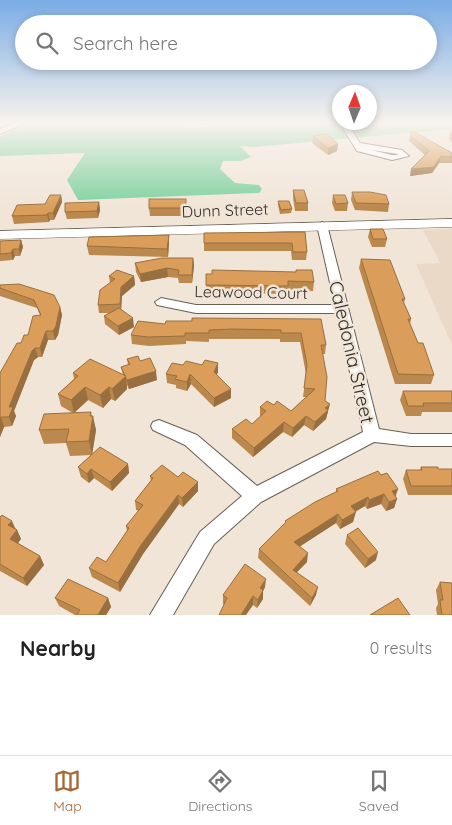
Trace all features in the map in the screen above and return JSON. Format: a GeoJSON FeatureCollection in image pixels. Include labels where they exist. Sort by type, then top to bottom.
{"type":"FeatureCollection","features":[{"type":"Feature","properties":{"kind":"street"},"geometry":{"type":"LineString","coordinates":[[366,151],[392,158],[405,156],[399,152],[391,151]]}},
{"type":"Feature","properties":{"kind":"street","name":"Dunn Street"},"geometry":{"type":"LineString","coordinates":[[0,235],[452,223]]}},
{"type":"Feature","properties":{"kind":"street","name":"Caledonia Street"},"geometry":{"type":"LineString","coordinates":[[161,615],[207,538],[255,496],[372,435],[322,225]]}},
{"type":"Feature","properties":{"kind":"street","name":"Leawood Court"},"geometry":{"type":"LineString","coordinates":[[161,302],[196,309],[342,309]]}},
{"type":"Feature","properties":{"kind":"street"},"geometry":{"type":"LineString","coordinates":[[159,426],[191,440],[255,496]]}},
{"type":"Feature","properties":{"kind":"street"},"geometry":{"type":"LineString","coordinates":[[372,435],[404,439],[452,440]]}},
{"type":"Feature","properties":{"kind":"shaded area"},"geometry":{"type":"Polygon","coordinates":[[[452,229],[452,345],[416,264],[440,263],[423,230],[452,229]]]}},
{"type":"Feature","properties":{"kind":"green space"},"geometry":{"type":"Polygon","coordinates":[[[0,151],[245,151],[251,157],[240,161],[223,161],[220,169],[235,183],[259,185],[262,189],[259,193],[78,200],[67,180],[85,153],[0,156],[0,151]]]}},
{"type":"Feature","properties":{"kind":"building"},"geometry":{"type":"Polygon","coordinates":[[[429,151],[448,151],[452,153],[452,157],[441,156],[434,167],[411,169],[429,151]]]}},
{"type":"Feature","properties":{"kind":"building"},"geometry":{"type":"Polygon","coordinates":[[[293,190],[304,190],[308,203],[296,203],[293,190]]]}},
{"type":"Feature","properties":{"kind":"building"},"geometry":{"type":"Polygon","coordinates":[[[352,192],[370,192],[386,195],[389,204],[356,203],[352,192]]]}},
{"type":"Feature","properties":{"kind":"building"},"geometry":{"type":"Polygon","coordinates":[[[50,195],[61,195],[53,213],[48,213],[47,215],[12,216],[17,205],[45,204],[50,195]]]}},
{"type":"Feature","properties":{"kind":"building"},"geometry":{"type":"Polygon","coordinates":[[[333,195],[345,195],[348,203],[336,204],[333,195]]]}},
{"type":"Feature","properties":{"kind":"building"},"geometry":{"type":"Polygon","coordinates":[[[149,199],[186,199],[186,208],[149,208],[149,199]]]}},
{"type":"Feature","properties":{"kind":"building"},"geometry":{"type":"Polygon","coordinates":[[[278,201],[289,201],[292,209],[281,210],[278,201]]]}},
{"type":"Feature","properties":{"kind":"building"},"geometry":{"type":"Polygon","coordinates":[[[99,202],[97,211],[65,212],[65,203],[99,202]]]}},
{"type":"Feature","properties":{"kind":"building"},"geometry":{"type":"Polygon","coordinates":[[[370,229],[383,229],[387,239],[373,239],[370,229]]]}},
{"type":"Feature","properties":{"kind":"building"},"geometry":{"type":"Polygon","coordinates":[[[305,232],[307,252],[293,252],[292,243],[204,243],[204,233],[305,232]]]}},
{"type":"Feature","properties":{"kind":"building"},"geometry":{"type":"Polygon","coordinates":[[[169,235],[167,249],[87,246],[89,237],[169,235]]]}},
{"type":"Feature","properties":{"kind":"building"},"geometry":{"type":"Polygon","coordinates":[[[21,240],[19,249],[13,249],[11,253],[0,254],[0,241],[21,240]]]}},
{"type":"Feature","properties":{"kind":"building"},"geometry":{"type":"Polygon","coordinates":[[[162,258],[193,258],[192,275],[178,275],[179,270],[167,268],[140,274],[135,263],[162,258]]]}},
{"type":"Feature","properties":{"kind":"building"},"geometry":{"type":"Polygon","coordinates":[[[361,259],[390,260],[405,299],[402,299],[411,319],[408,319],[418,343],[423,343],[434,375],[398,374],[361,259]]]}},
{"type":"Feature","properties":{"kind":"building"},"geometry":{"type":"Polygon","coordinates":[[[117,270],[134,276],[121,287],[120,304],[98,305],[100,290],[115,279],[109,276],[117,270]]]}},
{"type":"Feature","properties":{"kind":"building"},"geometry":{"type":"Polygon","coordinates":[[[212,270],[296,272],[296,270],[312,270],[314,282],[288,281],[288,286],[206,285],[206,274],[212,274],[212,270]]]}},
{"type":"Feature","properties":{"kind":"building"},"geometry":{"type":"Polygon","coordinates":[[[19,284],[54,295],[60,307],[53,331],[46,331],[40,348],[35,348],[32,351],[9,407],[13,407],[9,417],[1,417],[0,420],[0,373],[17,343],[21,343],[24,335],[28,335],[33,316],[41,315],[34,300],[0,288],[0,285],[19,284]]]}},
{"type":"Feature","properties":{"kind":"building"},"geometry":{"type":"Polygon","coordinates":[[[119,308],[133,318],[118,326],[104,316],[119,308]]]}},
{"type":"Feature","properties":{"kind":"building"},"geometry":{"type":"Polygon","coordinates":[[[192,318],[321,319],[326,345],[321,345],[327,377],[325,401],[330,404],[325,408],[328,410],[315,422],[306,416],[293,428],[284,422],[254,448],[232,429],[246,419],[252,424],[266,411],[260,407],[267,401],[274,405],[277,401],[291,411],[315,389],[304,388],[307,365],[301,333],[281,333],[281,330],[232,329],[209,330],[209,333],[185,333],[185,336],[148,337],[131,335],[138,321],[165,324],[166,321],[192,321],[192,318]]]}},
{"type":"Feature","properties":{"kind":"building"},"geometry":{"type":"Polygon","coordinates":[[[138,356],[140,361],[150,358],[156,371],[127,380],[121,367],[130,364],[127,359],[138,356]]]}},
{"type":"Feature","properties":{"kind":"building"},"geometry":{"type":"Polygon","coordinates":[[[90,359],[126,376],[112,389],[109,387],[100,395],[85,387],[71,400],[58,394],[78,376],[73,373],[90,359]]]}},
{"type":"Feature","properties":{"kind":"building"},"geometry":{"type":"Polygon","coordinates":[[[205,360],[218,363],[214,372],[231,389],[214,398],[190,374],[187,382],[175,379],[177,376],[166,374],[172,363],[183,365],[186,361],[202,365],[205,360]]]}},
{"type":"Feature","properties":{"kind":"building"},"geometry":{"type":"Polygon","coordinates":[[[403,391],[452,391],[452,403],[423,403],[424,406],[408,406],[403,391]]]}},
{"type":"Feature","properties":{"kind":"building"},"geometry":{"type":"Polygon","coordinates":[[[91,412],[90,416],[93,416],[89,441],[66,442],[69,429],[39,430],[44,414],[91,412]]]}},
{"type":"Feature","properties":{"kind":"building"},"geometry":{"type":"Polygon","coordinates":[[[100,447],[128,464],[110,482],[91,469],[87,474],[78,467],[100,447]]]}},
{"type":"Feature","properties":{"kind":"building"},"geometry":{"type":"Polygon","coordinates":[[[162,465],[178,477],[183,472],[198,482],[182,498],[178,495],[141,545],[118,583],[89,568],[97,557],[106,562],[129,528],[126,526],[143,505],[135,501],[153,478],[150,476],[162,465]]]}},
{"type":"Feature","properties":{"kind":"building"},"geometry":{"type":"Polygon","coordinates":[[[421,467],[452,469],[452,486],[411,486],[406,470],[422,470],[421,467]]]}},
{"type":"Feature","properties":{"kind":"building"},"geometry":{"type":"Polygon","coordinates":[[[378,471],[381,475],[387,473],[398,489],[392,491],[397,499],[389,502],[384,494],[369,500],[368,497],[351,506],[356,512],[342,520],[338,514],[294,542],[308,553],[293,570],[318,587],[312,598],[259,549],[285,521],[315,502],[338,491],[336,489],[378,471]]]}},
{"type":"Feature","properties":{"kind":"building"},"geometry":{"type":"Polygon","coordinates":[[[2,515],[12,521],[8,525],[17,530],[10,539],[40,556],[23,578],[0,564],[0,517],[2,515]]]}},
{"type":"Feature","properties":{"kind":"building"},"geometry":{"type":"Polygon","coordinates":[[[358,528],[378,552],[368,559],[347,535],[358,528]]]}},
{"type":"Feature","properties":{"kind":"building"},"geometry":{"type":"Polygon","coordinates":[[[245,564],[266,579],[260,588],[263,590],[258,600],[253,596],[241,615],[219,615],[227,598],[223,595],[245,564]]]}},
{"type":"Feature","properties":{"kind":"building"},"geometry":{"type":"Polygon","coordinates":[[[68,579],[108,598],[98,615],[77,615],[80,610],[55,598],[68,579]]]}},
{"type":"Feature","properties":{"kind":"building"},"geometry":{"type":"Polygon","coordinates":[[[440,582],[452,583],[452,615],[442,615],[440,600],[443,600],[440,582]]]}},
{"type":"Feature","properties":{"kind":"building"},"geometry":{"type":"Polygon","coordinates":[[[398,598],[410,615],[370,615],[398,598]]]}}]}
